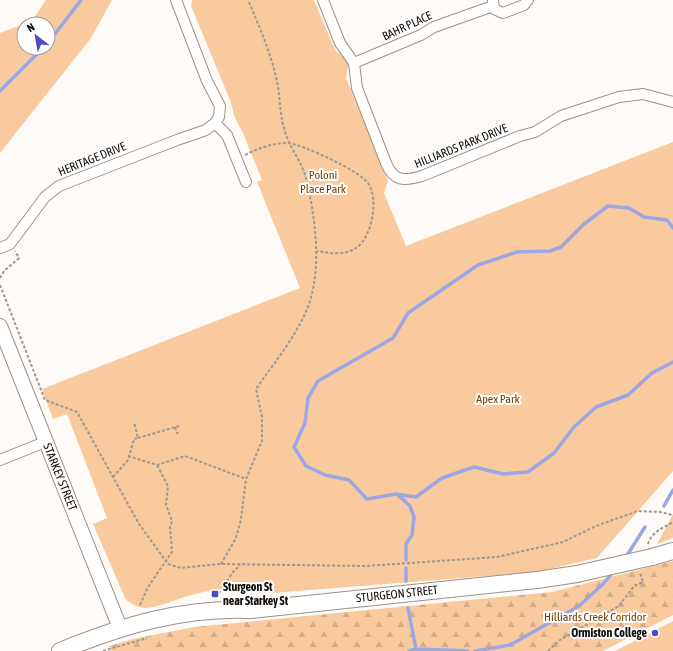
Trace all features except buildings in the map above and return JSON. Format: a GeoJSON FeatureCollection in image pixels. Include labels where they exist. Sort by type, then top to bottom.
{"type":"FeatureCollection","features":[{"type":"Feature","properties":{"kind":"main road","name":"STURGEON STREET"},"geometry":{"type":"LineString","coordinates":[[60,651],[120,628],[144,621],[208,610],[250,610],[537,580],[577,574],[673,551]]}},
{"type":"Feature","properties":{"kind":"street"},"geometry":{"type":"LineString","coordinates":[[175,0],[207,81],[220,106],[219,117],[215,123],[227,135],[246,182]]}},
{"type":"Feature","properties":{"kind":"street","name":"HILLIARDS PARK DRIVE"},"geometry":{"type":"LineString","coordinates":[[323,0],[340,44],[354,63],[357,88],[390,173],[400,179],[407,180],[422,176],[520,136],[535,132],[561,116],[619,97],[643,94],[673,102]]}},
{"type":"Feature","properties":{"kind":"street","name":"BAHR PLACE"},"geometry":{"type":"LineString","coordinates":[[354,63],[421,36],[434,27],[493,3],[497,11],[503,14],[524,6],[528,0]]}},
{"type":"Feature","properties":{"kind":"street","name":"HERITAGE DRIVE"},"geometry":{"type":"LineString","coordinates":[[10,244],[45,197],[59,186],[206,130],[215,123]]}},
{"type":"Feature","properties":{"kind":"street"},"geometry":{"type":"LineString","coordinates":[[0,248],[10,244]]}},
{"type":"Feature","properties":{"kind":"street","name":"STARKEY STREET"},"geometry":{"type":"LineString","coordinates":[[0,326],[120,628]]}},
{"type":"Feature","properties":{"kind":"street"},"geometry":{"type":"LineString","coordinates":[[0,460],[45,442]]}},
{"type":"Feature","properties":{"kind":"path"},"geometry":{"type":"LineString","coordinates":[[220,564],[236,538],[241,519],[246,479],[262,441],[262,417],[256,389],[285,349],[304,317],[311,293],[317,251],[306,177],[300,160],[284,130],[277,85],[268,49],[248,0]]}},
{"type":"Feature","properties":{"kind":"path"},"geometry":{"type":"LineString","coordinates":[[236,159],[259,147],[290,143],[313,151],[355,173],[367,182],[374,195],[369,230],[363,242],[355,249],[343,254],[317,251]]}},
{"type":"Feature","properties":{"kind":"path"},"geometry":{"type":"LineString","coordinates":[[0,278],[4,271],[19,258],[10,244]]}},
{"type":"Feature","properties":{"kind":"path"},"geometry":{"type":"LineString","coordinates":[[0,285],[45,400],[77,412],[139,524],[166,561],[172,566],[181,568],[220,564],[366,566],[497,557],[562,542],[596,526],[638,511],[660,512],[673,515]]}},
{"type":"Feature","properties":{"kind":"path"},"geometry":{"type":"LineString","coordinates":[[134,422],[138,438]]}},
{"type":"Feature","properties":{"kind":"path"},"geometry":{"type":"LineString","coordinates":[[113,477],[124,465],[134,439],[179,426]]}},
{"type":"Feature","properties":{"kind":"path"},"geometry":{"type":"LineString","coordinates":[[175,427],[176,433],[180,433]]}},
{"type":"Feature","properties":{"kind":"path"},"geometry":{"type":"LineString","coordinates":[[128,456],[157,465],[185,456],[246,479]]}},
{"type":"Feature","properties":{"kind":"path"},"geometry":{"type":"LineString","coordinates":[[140,605],[148,587],[172,552],[170,532],[172,522],[166,505],[168,486],[157,465]]}},
{"type":"Feature","properties":{"kind":"path"},"geometry":{"type":"LineString","coordinates":[[208,610],[233,572],[240,565]]}},
{"type":"Feature","properties":{"kind":"path"},"geometry":{"type":"LineString","coordinates":[[548,651],[560,640],[618,606],[634,586],[643,582]]}},
{"type":"Feature","properties":{"kind":"path"},"geometry":{"type":"LineString","coordinates":[[103,651],[147,638]]}},
{"type":"Feature","properties":{"kind":"green space"},"geometry":{"type":"Polygon","coordinates":[[[46,0],[112,0],[91,38],[0,153],[0,33],[16,27],[16,56],[56,56],[56,16],[35,16],[46,0]]]}},
{"type":"Feature","properties":{"kind":"green space","name":"Apex Park"},"geometry":{"type":"Polygon","coordinates":[[[192,0],[314,0],[335,50],[349,61],[346,78],[388,180],[384,193],[406,246],[673,142],[673,471],[597,558],[537,572],[272,593],[243,589],[214,590],[147,608],[134,605],[125,598],[93,524],[107,518],[67,414],[53,419],[42,389],[300,288],[257,182],[262,180],[243,133],[235,118],[230,100],[191,6],[192,0]]]}},
{"type":"Feature","properties":{"kind":"green space"},"geometry":{"type":"Polygon","coordinates":[[[673,514],[673,538],[657,544],[673,514]]]}},
{"type":"Feature","properties":{"kind":"green space","name":"Hilliards Creek Corridor"},"geometry":{"type":"Polygon","coordinates":[[[673,561],[673,615],[603,651],[111,651],[109,646],[133,639],[194,627],[552,592],[673,561]]]}},
{"type":"Feature","properties":{"kind":"green space","name":"Ormiston College"},"geometry":{"type":"Polygon","coordinates":[[[673,621],[673,651],[615,651],[673,621]]]}},
{"type":"Feature","properties":{"kind":"waterway"},"geometry":{"type":"LineString","coordinates":[[56,33],[81,0]]}},
{"type":"Feature","properties":{"kind":"waterway"},"geometry":{"type":"LineString","coordinates":[[0,91],[35,56]]}},
{"type":"Feature","properties":{"kind":"waterway"},"geometry":{"type":"LineString","coordinates":[[673,228],[667,220],[644,217],[629,208],[608,206],[584,224],[561,247],[550,251],[517,252],[478,265],[408,313],[393,338],[318,381],[308,398],[305,423],[294,447],[306,466],[325,475],[349,480],[367,499],[396,494],[416,497],[442,478],[474,467],[503,474],[528,472],[554,453],[574,427],[596,407],[628,395],[652,373],[673,362]]}},
{"type":"Feature","properties":{"kind":"waterway"},"geometry":{"type":"LineString","coordinates":[[664,506],[673,490]]}},
{"type":"Feature","properties":{"kind":"waterway"},"geometry":{"type":"LineString","coordinates":[[398,495],[410,506],[414,517],[412,535],[406,544],[406,560]]}},
{"type":"Feature","properties":{"kind":"waterway"},"geometry":{"type":"LineString","coordinates":[[626,557],[645,527]]}},
{"type":"Feature","properties":{"kind":"waterway"},"geometry":{"type":"LineString","coordinates":[[406,568],[406,581]]}},
{"type":"Feature","properties":{"kind":"waterway"},"geometry":{"type":"LineString","coordinates":[[475,651],[510,645],[579,606],[604,583],[614,571]]}},
{"type":"Feature","properties":{"kind":"waterway"},"geometry":{"type":"LineString","coordinates":[[408,608],[416,649]]}},
{"type":"Feature","properties":{"kind":"waterway"},"geometry":{"type":"LineString","coordinates":[[409,651],[416,649],[468,651]]}},
{"type":"Feature","properties":{"kind":"place","name":"Sturgeon St near Starkey St"},"geometry":{"type":"Point","coordinates":[215,594]}},
{"type":"Feature","properties":{"kind":"place","name":"Ormiston College"},"geometry":{"type":"Point","coordinates":[655,633]}},
{"type":"Feature","properties":{"kind":"park label","name":"Poloni Place Park"},"geometry":{"type":"Point","coordinates":[323,182]}}]}
